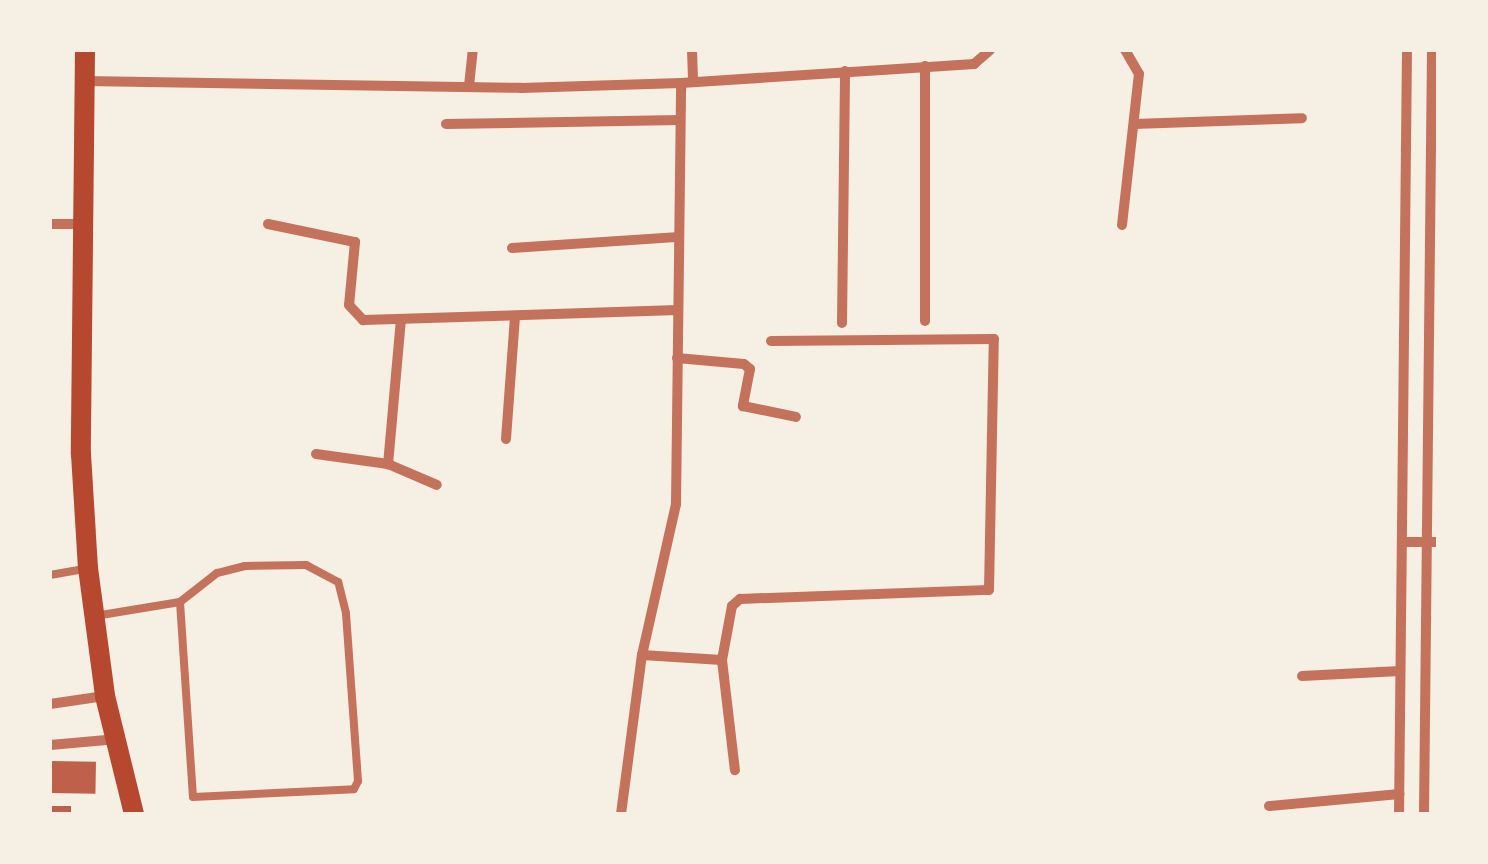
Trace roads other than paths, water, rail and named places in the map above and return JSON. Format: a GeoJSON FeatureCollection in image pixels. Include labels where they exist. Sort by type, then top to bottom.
{"type":"FeatureCollection","features":[{"type":"Feature","properties":{"kind":"main road"},"geometry":{"type":"LineString","coordinates":[[85,50],[81,454],[88,568],[106,696],[120,739],[134,814]]}},
{"type":"Feature","properties":{"kind":"street"},"geometry":{"type":"LineString","coordinates":[[469,86],[473,50]]}},
{"type":"Feature","properties":{"kind":"street"},"geometry":{"type":"LineString","coordinates":[[621,814],[642,655],[674,529],[680,120],[692,50]]}},
{"type":"Feature","properties":{"kind":"street"},"geometry":{"type":"LineString","coordinates":[[84,81],[469,86],[687,82],[974,64],[990,50]]}},
{"type":"Feature","properties":{"kind":"street"},"geometry":{"type":"LineString","coordinates":[[1122,226],[1138,74],[1125,50]]}},
{"type":"Feature","properties":{"kind":"street"},"geometry":{"type":"LineString","coordinates":[[1399,814],[1407,50]]}},
{"type":"Feature","properties":{"kind":"street"},"geometry":{"type":"LineString","coordinates":[[1424,814],[1434,542],[1432,50]]}},
{"type":"Feature","properties":{"kind":"street"},"geometry":{"type":"LineString","coordinates":[[925,66],[925,321]]}},
{"type":"Feature","properties":{"kind":"street"},"geometry":{"type":"LineString","coordinates":[[842,323],[845,71]]}},
{"type":"Feature","properties":{"kind":"street"},"geometry":{"type":"LineString","coordinates":[[1134,124],[1302,118]]}},
{"type":"Feature","properties":{"kind":"street"},"geometry":{"type":"LineString","coordinates":[[446,124],[680,120]]}},
{"type":"Feature","properties":{"kind":"street"},"geometry":{"type":"LineString","coordinates":[[50,224],[82,224]]}},
{"type":"Feature","properties":{"kind":"street"},"geometry":{"type":"LineString","coordinates":[[268,224],[349,237],[356,248],[349,305],[354,316],[401,319],[678,310]]}},
{"type":"Feature","properties":{"kind":"street"},"geometry":{"type":"LineString","coordinates":[[512,248],[676,238]]}},
{"type":"Feature","properties":{"kind":"street"},"geometry":{"type":"LineString","coordinates":[[1405,273],[1430,273]]}},
{"type":"Feature","properties":{"kind":"street"},"geometry":{"type":"LineString","coordinates":[[506,439],[515,316]]}},
{"type":"Feature","properties":{"kind":"street"},"geometry":{"type":"LineString","coordinates":[[388,464],[401,319]]}},
{"type":"Feature","properties":{"kind":"street"},"geometry":{"type":"LineString","coordinates":[[734,770],[722,660],[732,606],[740,599],[989,590],[994,339],[770,341]]}},
{"type":"Feature","properties":{"kind":"street"},"geometry":{"type":"LineString","coordinates":[[677,358],[744,364],[750,368],[743,406],[796,418]]}},
{"type":"Feature","properties":{"kind":"street"},"geometry":{"type":"LineString","coordinates":[[316,454],[388,464],[437,485]]}},
{"type":"Feature","properties":{"kind":"street"},"geometry":{"type":"LineString","coordinates":[[1402,542],[1434,542]]}},
{"type":"Feature","properties":{"kind":"street"},"geometry":{"type":"LineString","coordinates":[[642,655],[722,660]]}},
{"type":"Feature","properties":{"kind":"street"},"geometry":{"type":"LineString","coordinates":[[1302,676],[1400,670]]}},
{"type":"Feature","properties":{"kind":"street"},"geometry":{"type":"LineString","coordinates":[[50,704],[106,696]]}},
{"type":"Feature","properties":{"kind":"street"},"geometry":{"type":"LineString","coordinates":[[50,745],[120,739]]}},
{"type":"Feature","properties":{"kind":"street"},"geometry":{"type":"LineString","coordinates":[[1268,806],[1399,794]]}},
{"type":"Feature","properties":{"kind":"lane"},"geometry":{"type":"LineString","coordinates":[[92,616],[180,602],[217,573],[245,566],[306,565],[338,582],[348,632],[358,781],[354,789],[193,797],[180,602]]}},
{"type":"Feature","properties":{"kind":"lane"},"geometry":{"type":"LineString","coordinates":[[50,576],[88,568]]}}]}
